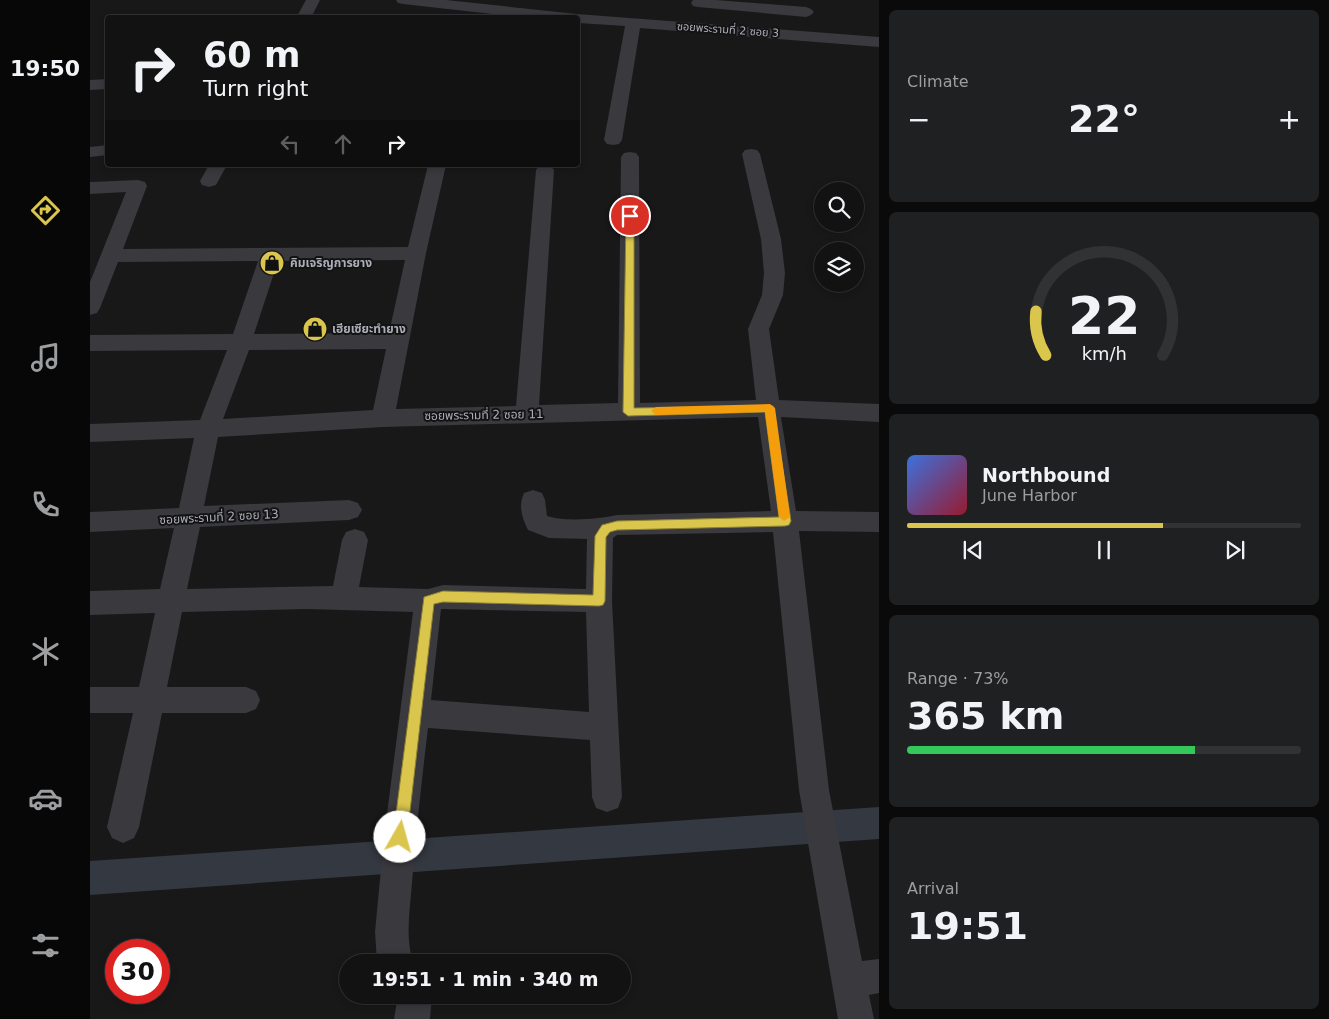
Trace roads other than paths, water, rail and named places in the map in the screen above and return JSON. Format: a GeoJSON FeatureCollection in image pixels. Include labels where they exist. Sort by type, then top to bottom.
{"type":"FeatureCollection","features":[{"type":"Feature","properties":{"kind":"street"},"geometry":{"type":"LineString","coordinates":[[305,15],[313,0]]}},
{"type":"Feature","properties":{"kind":"street","name":"ซอยพระรามที่ 2 ซอย 3"},"geometry":{"type":"LineString","coordinates":[[402,0],[508,14],[545,7],[568,15]]}},
{"type":"Feature","properties":{"kind":"street"},"geometry":{"type":"LineString","coordinates":[[698,28],[698,2],[806,6],[807,36]]}},
{"type":"Feature","properties":{"kind":"street","name":"ซอยพระรามที่ 2 ซอย 3"},"geometry":{"type":"LineString","coordinates":[[580,18],[879,42]]}},
{"type":"Feature","properties":{"kind":"street"},"geometry":{"type":"LineString","coordinates":[[613,140],[632,23]]}},
{"type":"Feature","properties":{"kind":"street"},"geometry":{"type":"LineString","coordinates":[[90,85],[105,84]]}},
{"type":"Feature","properties":{"kind":"street"},"geometry":{"type":"LineString","coordinates":[[90,152],[105,150]]}},
{"type":"Feature","properties":{"kind":"street"},"geometry":{"type":"LineString","coordinates":[[751,154],[771,240],[774,288],[771,301],[758,326],[785,521],[814,790],[824,839],[864,978],[856,1019]]}},
{"type":"Feature","properties":{"kind":"street"},"geometry":{"type":"LineString","coordinates":[[628,412],[630,157]]}},
{"type":"Feature","properties":{"kind":"street"},"geometry":{"type":"LineString","coordinates":[[209,181],[217,167]]}},
{"type":"Feature","properties":{"kind":"street"},"geometry":{"type":"LineString","coordinates":[[383,418],[397,341],[437,167]]}},
{"type":"Feature","properties":{"kind":"street"},"geometry":{"type":"LineString","coordinates":[[526,414],[545,170]]}},
{"type":"Feature","properties":{"kind":"street"},"geometry":{"type":"LineString","coordinates":[[90,188],[138,186],[90,308]]}},
{"type":"Feature","properties":{"kind":"street"},"geometry":{"type":"LineString","coordinates":[[111,256],[416,253]]}},
{"type":"Feature","properties":{"kind":"street"},"geometry":{"type":"LineString","coordinates":[[124,826],[208,429],[241,342],[270,254]]}},
{"type":"Feature","properties":{"kind":"street"},"geometry":{"type":"LineString","coordinates":[[90,343],[397,341]]}},
{"type":"Feature","properties":{"kind":"street","name":"ซอยพระรามที่ 2 ซอย 11"},"geometry":{"type":"LineString","coordinates":[[90,433],[208,429],[383,418],[526,414],[770,408],[879,413]]}},
{"type":"Feature","properties":{"kind":"street"},"geometry":{"type":"LineString","coordinates":[[533,500],[535,521],[540,526],[555,528],[606,528],[617,526],[785,521],[879,522]]}},
{"type":"Feature","properties":{"kind":"street","name":"ซอยพระรามที่ 2 ซอย 13"},"geometry":{"type":"LineString","coordinates":[[90,522],[189,519],[349,510]]}},
{"type":"Feature","properties":{"kind":"street"},"geometry":{"type":"LineString","coordinates":[[606,528],[600,536],[599,601],[606,797]]}},
{"type":"Feature","properties":{"kind":"street"},"geometry":{"type":"LineString","coordinates":[[344,598],[355,540]]}},
{"type":"Feature","properties":{"kind":"street"},"geometry":{"type":"LineString","coordinates":[[90,603],[307,597],[428,600],[443,596],[599,601]]}},
{"type":"Feature","properties":{"kind":"street"},"geometry":{"type":"LineString","coordinates":[[393,954],[392,932],[400,837],[428,600]]}},
{"type":"Feature","properties":{"kind":"street"},"geometry":{"type":"LineString","coordinates":[[90,700],[246,700]]}},
{"type":"Feature","properties":{"kind":"street"},"geometry":{"type":"LineString","coordinates":[[415,714],[604,728]]}},
{"type":"Feature","properties":{"kind":"street"},"geometry":{"type":"LineString","coordinates":[[412,1019],[414,1004]]}},
{"type":"Feature","properties":{"kind":"waterway"},"geometry":{"type":"LineString","coordinates":[[90,878],[879,823]]}},
{"type":"Feature","properties":{"kind":"place","name":"คิมเจริญการยาง"},"geometry":{"type":"Point","coordinates":[272,263]}},
{"type":"Feature","properties":{"kind":"place","name":"เฮียเซียะทำยาง"},"geometry":{"type":"Point","coordinates":[315,329]}}]}
